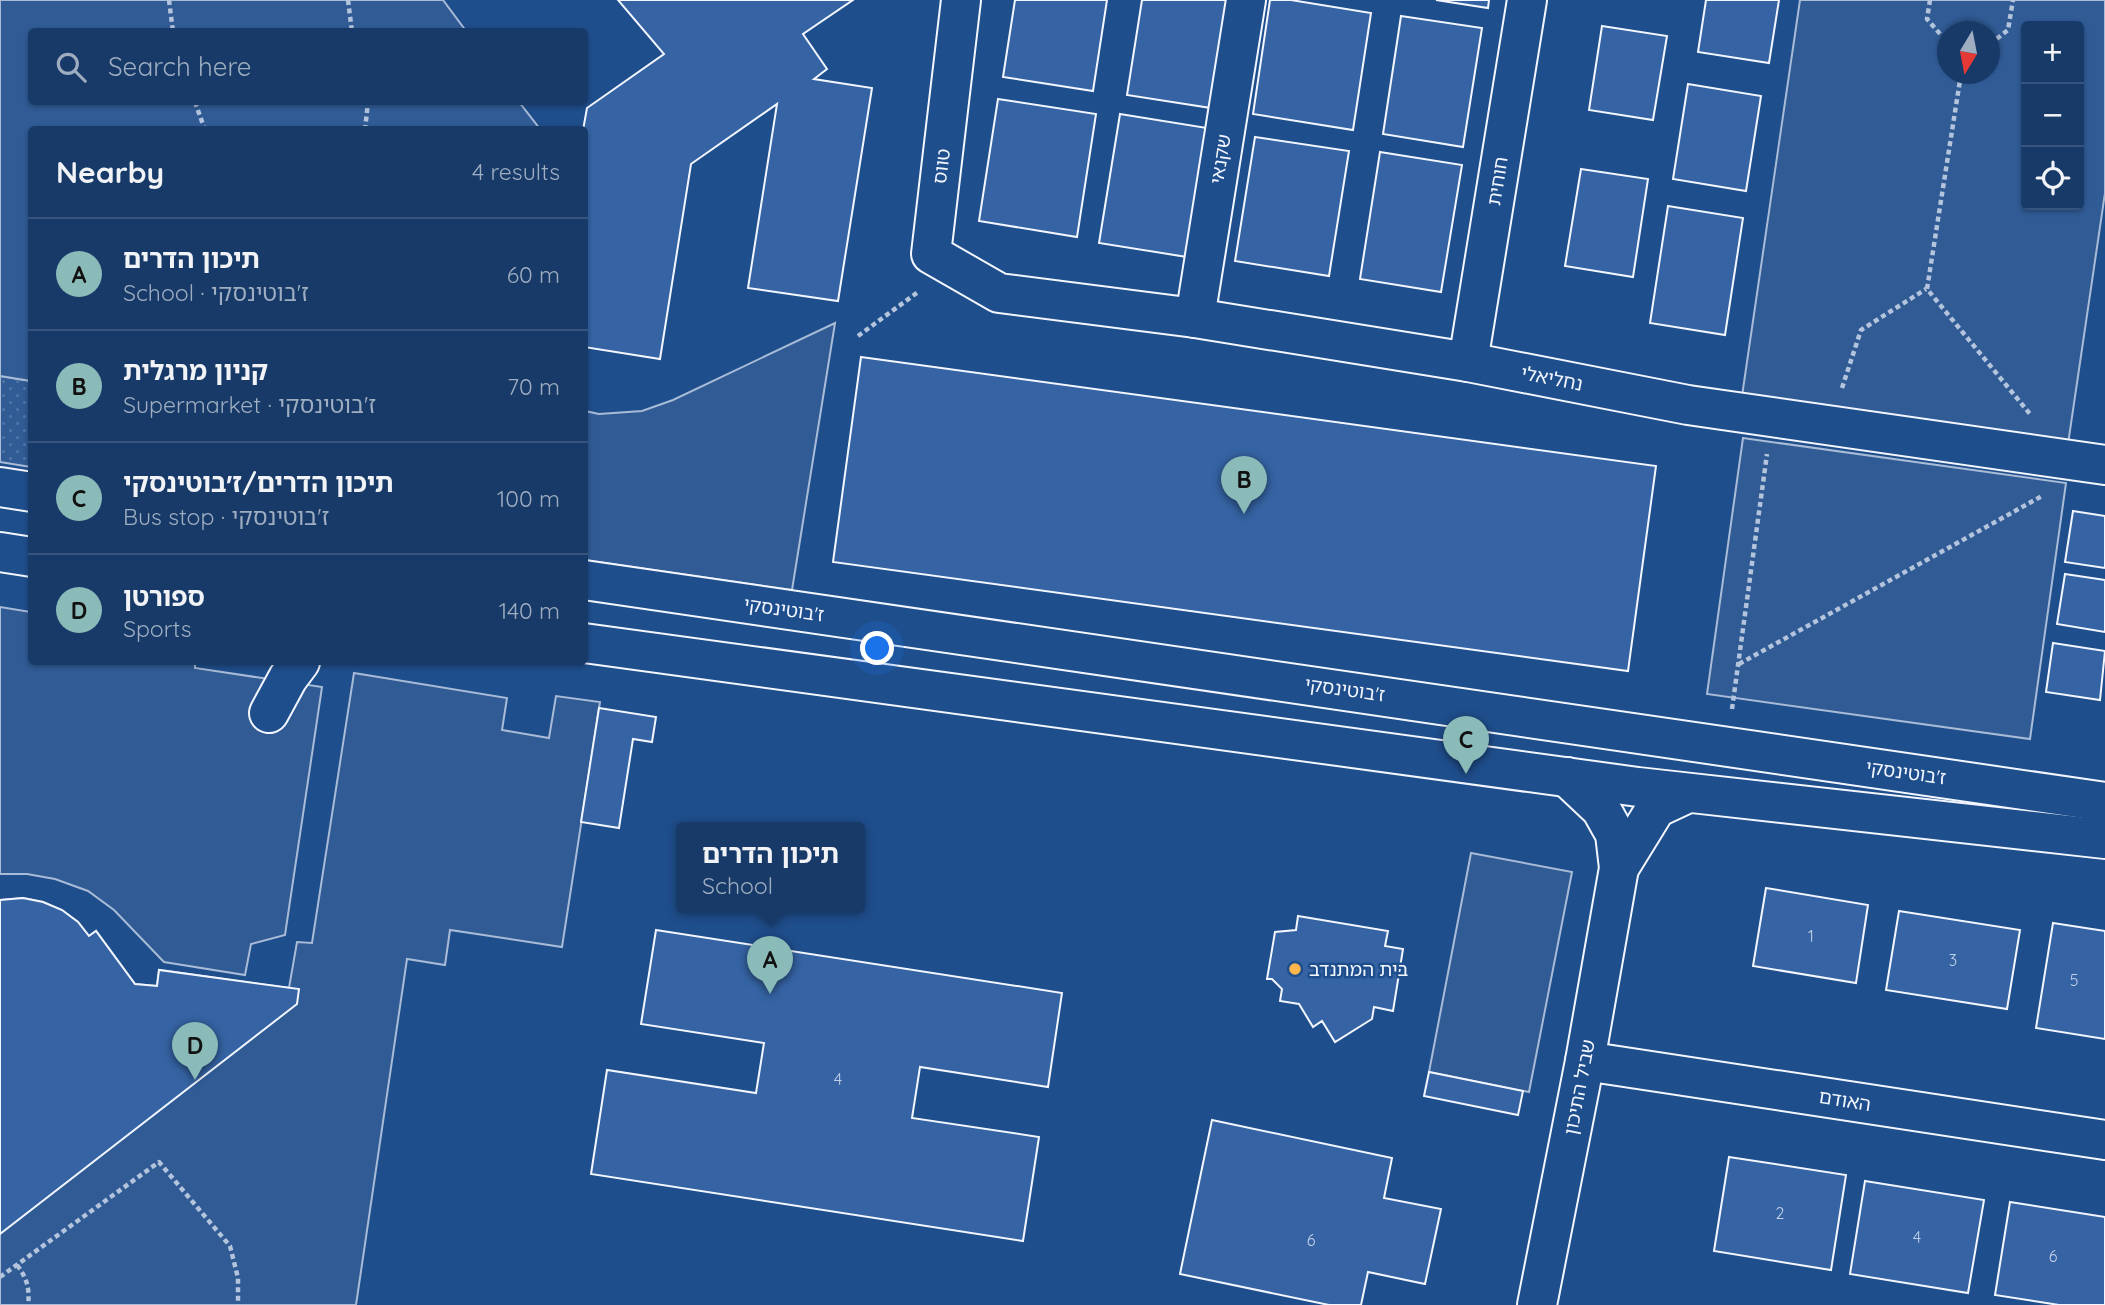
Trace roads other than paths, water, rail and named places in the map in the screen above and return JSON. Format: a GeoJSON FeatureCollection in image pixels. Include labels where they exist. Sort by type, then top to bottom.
{"type":"FeatureCollection","features":[{"type":"Feature","properties":{"kind":"street","name":"טווס"},"geometry":{"type":"LineString","coordinates":[[961,0],[931,254],[999,293]]}},
{"type":"Feature","properties":{"kind":"street","name":"שקנאי"},"geometry":{"type":"LineString","coordinates":[[1195,318],[1246,0]]}},
{"type":"Feature","properties":{"kind":"street","name":"חוחית"},"geometry":{"type":"LineString","coordinates":[[1468,362],[1527,0]]}},
{"type":"Feature","properties":{"kind":"street","name":"נחליאלי"},"geometry":{"type":"LineString","coordinates":[[999,293],[1195,318],[1468,362],[1688,405],[2105,465]]}},
{"type":"Feature","properties":{"kind":"street"},"geometry":{"type":"LineString","coordinates":[[0,487],[28,491]]}},
{"type":"Feature","properties":{"kind":"street"},"geometry":{"type":"LineString","coordinates":[[0,552],[28,556]]}},
{"type":"Feature","properties":{"kind":"street","name":"ז'בוטינסקי"},"geometry":{"type":"LineString","coordinates":[[588,581],[2105,802]]}},
{"type":"Feature","properties":{"kind":"street"},"geometry":{"type":"LineString","coordinates":[[588,644],[1688,793],[2105,839]]}},
{"type":"Feature","properties":{"kind":"street"},"geometry":{"type":"LineString","coordinates":[[277,665],[269,713],[298,665]]}},
{"type":"Feature","properties":{"kind":"street","name":"שביל התיכון"},"geometry":{"type":"LineString","coordinates":[[1536,1305],[1585,1061],[1619,869],[1615,834],[1601,809],[1567,777]]}},
{"type":"Feature","properties":{"kind":"street","name":"שביל התיכון"},"geometry":{"type":"LineString","coordinates":[[1619,869],[1656,808],[1688,793]]}},
{"type":"Feature","properties":{"kind":"street","name":"האודם"},"geometry":{"type":"LineString","coordinates":[[1585,1061],[2105,1140]]}},
{"type":"Feature","properties":{"kind":"place","name":"קניון מרגלית"},"geometry":{"type":"Point","coordinates":[1244,514]}},
{"type":"Feature","properties":{"kind":"place","name":"תיכון הדרים/ז׳בוטינסקי"},"geometry":{"type":"Point","coordinates":[1466,774]}},
{"type":"Feature","properties":{"kind":"place","name":"בית המתנדב"},"geometry":{"type":"Point","coordinates":[1295,969]}},
{"type":"Feature","properties":{"kind":"place","name":"תיכון הדרים"},"geometry":{"type":"Point","coordinates":[770,994]}},
{"type":"Feature","properties":{"kind":"place","name":"ספורטן"},"geometry":{"type":"Point","coordinates":[195,1080]}}]}
